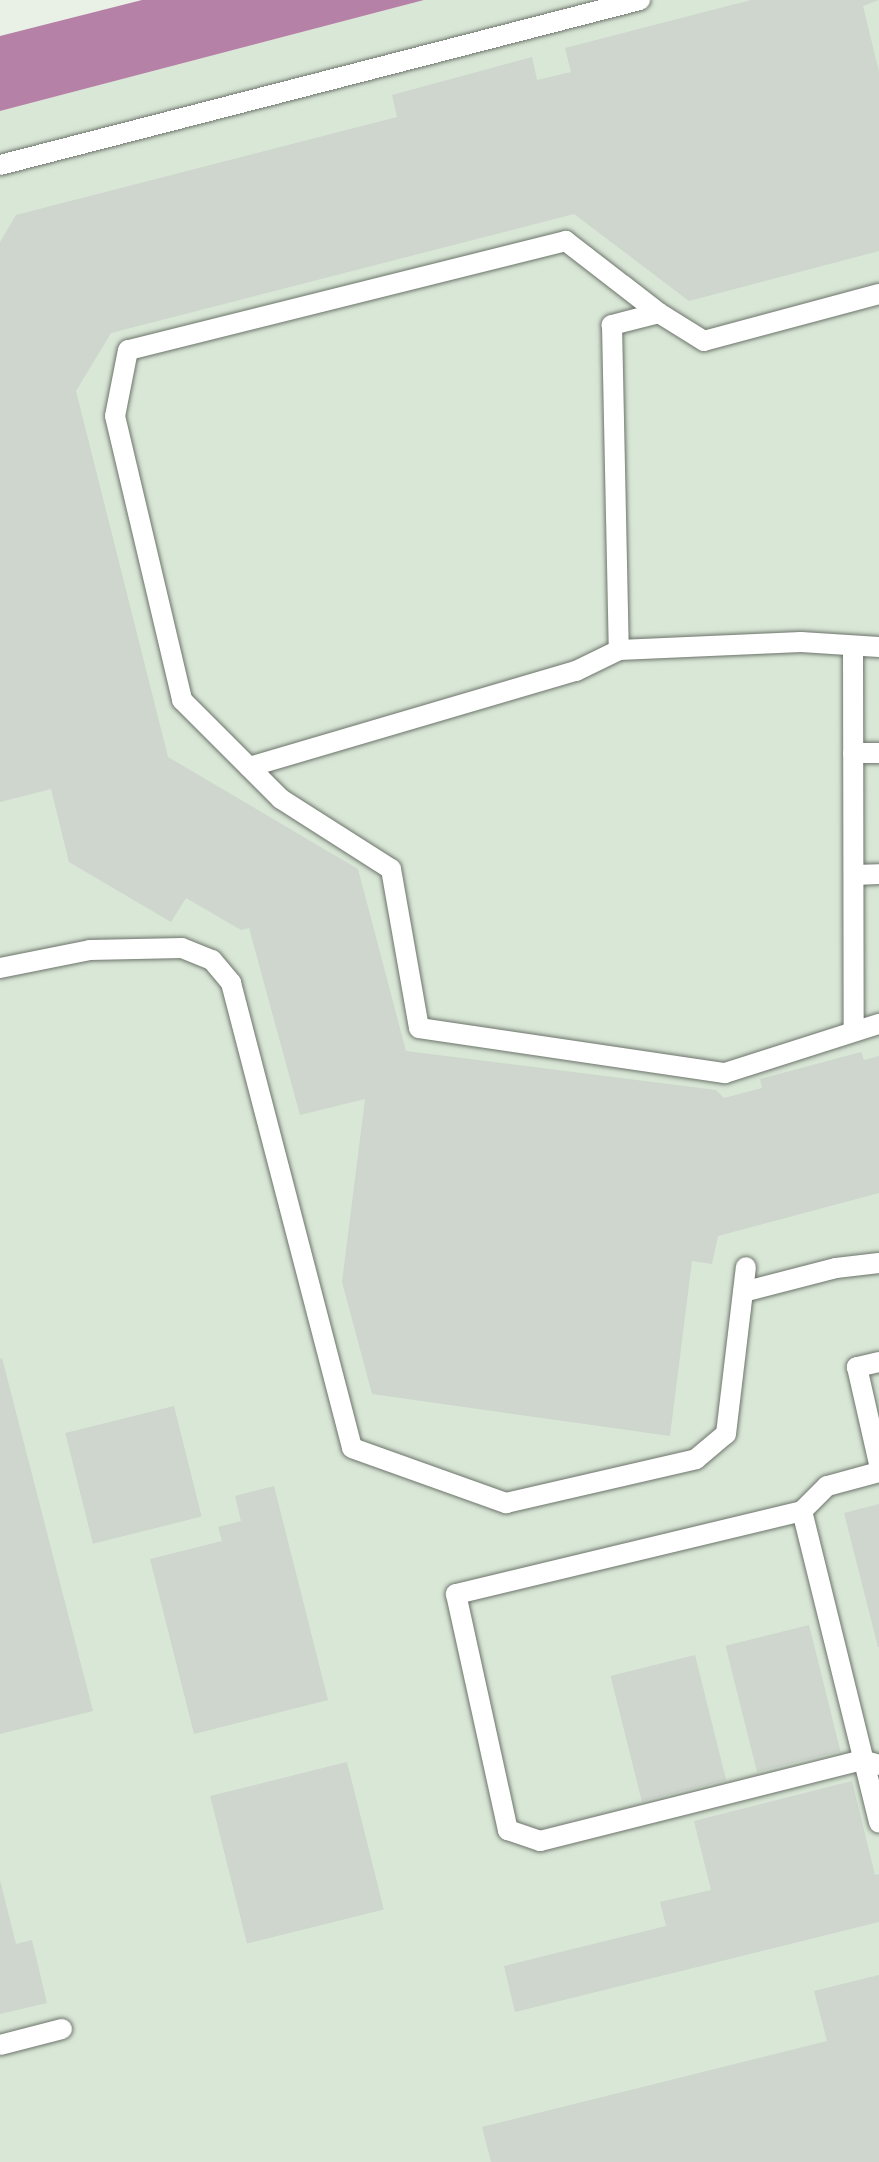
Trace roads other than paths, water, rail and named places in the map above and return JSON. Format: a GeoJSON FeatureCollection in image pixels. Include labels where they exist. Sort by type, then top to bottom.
{"type":"FeatureCollection","features":[{"type":"Feature","properties":{"kind":"lane"},"geometry":{"type":"LineString","coordinates":[[0,165],[640,0]]}},
{"type":"Feature","properties":{"kind":"lane"},"geometry":{"type":"LineString","coordinates":[[879,294],[704,341],[659,313],[566,241],[128,350],[115,416],[182,700],[281,799],[391,869],[419,1028],[725,1073],[879,1024]]}},
{"type":"Feature","properties":{"kind":"lane"},"geometry":{"type":"LineString","coordinates":[[618,650],[612,325],[659,313]]}},
{"type":"Feature","properties":{"kind":"lane"},"geometry":{"type":"LineString","coordinates":[[249,767],[576,671],[618,650],[801,642],[853,648],[879,647]]}},
{"type":"Feature","properties":{"kind":"lane"},"geometry":{"type":"LineString","coordinates":[[853,648],[854,1031]]}},
{"type":"Feature","properties":{"kind":"lane"},"geometry":{"type":"LineString","coordinates":[[853,753],[879,753]]}},
{"type":"Feature","properties":{"kind":"lane"},"geometry":{"type":"LineString","coordinates":[[854,875],[879,874]]}},
{"type":"Feature","properties":{"kind":"lane"},"geometry":{"type":"LineString","coordinates":[[0,968],[90,950],[182,948],[212,960],[231,984],[352,1448],[506,1503],[696,1459],[726,1434],[746,1267]]}},
{"type":"Feature","properties":{"kind":"lane"},"geometry":{"type":"LineString","coordinates":[[743,1292],[836,1268],[879,1263]]}},
{"type":"Feature","properties":{"kind":"lane"},"geometry":{"type":"LineString","coordinates":[[879,1362],[857,1367],[879,1464]]}},
{"type":"Feature","properties":{"kind":"lane"},"geometry":{"type":"LineString","coordinates":[[871,1763],[540,1842],[508,1830],[456,1594],[802,1511],[827,1486],[879,1472]]}},
{"type":"Feature","properties":{"kind":"lane"},"geometry":{"type":"LineString","coordinates":[[802,1511],[871,1763],[879,1823]]}},
{"type":"Feature","properties":{"kind":"lane"},"geometry":{"type":"LineString","coordinates":[[0,2045],[62,2029]]}}]}
